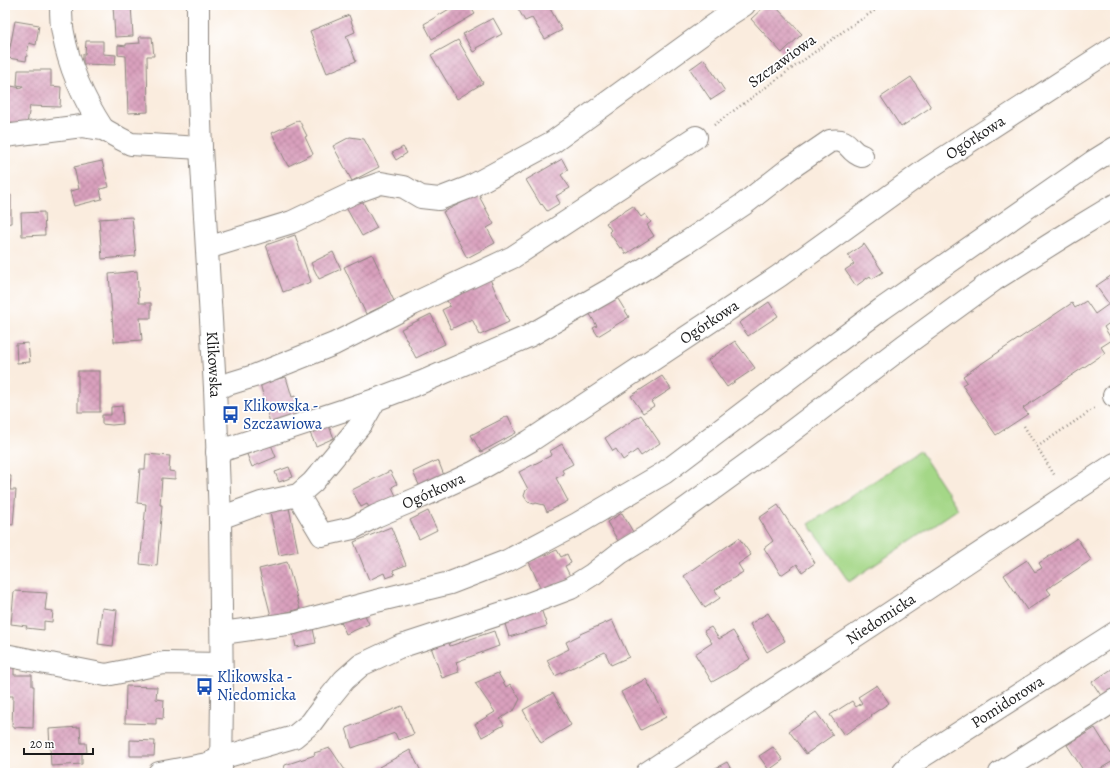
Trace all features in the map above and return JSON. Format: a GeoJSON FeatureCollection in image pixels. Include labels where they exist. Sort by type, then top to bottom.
{"type":"FeatureCollection","features":[{"type":"Feature","properties":{"kind":"street"},"geometry":{"type":"LineString","coordinates":[[61,5],[63,32],[74,72],[91,110],[103,129]]}},
{"type":"Feature","properties":{"kind":"street","name":"Klikowska"},"geometry":{"type":"LineString","coordinates":[[198,5],[198,66],[201,148],[215,388],[220,518],[222,633],[221,765]]}},
{"type":"Feature","properties":{"kind":"street"},"geometry":{"type":"LineString","coordinates":[[207,248],[292,222],[381,183],[404,187],[421,197],[439,200],[470,187],[553,142],[744,5]]}},
{"type":"Feature","properties":{"kind":"street","name":"Ogórkowa"},"geometry":{"type":"LineString","coordinates":[[298,494],[322,535],[352,528],[473,473],[530,441],[579,407],[675,346],[779,276],[927,169],[1115,47]]}},
{"type":"Feature","properties":{"kind":"street"},"geometry":{"type":"LineString","coordinates":[[5,136],[82,126],[103,129],[131,144],[201,148]]}},
{"type":"Feature","properties":{"kind":"street"},"geometry":{"type":"LineString","coordinates":[[215,388],[254,376],[334,344],[413,304],[513,257],[696,137]]}},
{"type":"Feature","properties":{"kind":"street"},"geometry":{"type":"LineString","coordinates":[[217,452],[375,400],[422,382],[529,336],[625,281],[684,244],[744,204],[789,169],[830,141],[837,140],[846,143],[859,156],[862,156]]}},
{"type":"Feature","properties":{"kind":"street"},"geometry":{"type":"LineString","coordinates":[[222,633],[294,623],[450,583],[507,561],[577,524],[664,473],[882,309],[1094,161],[1115,148]]}},
{"type":"Feature","properties":{"kind":"street"},"geometry":{"type":"LineString","coordinates":[[159,773],[207,764],[221,765],[294,737],[311,723],[344,680],[360,665],[399,647],[571,588],[593,574],[620,553],[651,534],[787,435],[905,345],[994,280],[1115,205]]}},
{"type":"Feature","properties":{"kind":"street"},"geometry":{"type":"LineString","coordinates":[[220,518],[261,503],[298,494],[314,482],[362,423],[375,400]]}},
{"type":"Feature","properties":{"kind":"street","name":"Niedomicka"},"geometry":{"type":"LineString","coordinates":[[647,773],[875,624],[1115,464]]}},
{"type":"Feature","properties":{"kind":"street","name":"Pomidorowa"},"geometry":{"type":"LineString","coordinates":[[903,773],[909,766],[1115,633]]}},
{"type":"Feature","properties":{"kind":"street"},"geometry":{"type":"LineString","coordinates":[[5,655],[106,674],[164,663],[221,664]]}},
{"type":"Feature","properties":{"kind":"street"},"geometry":{"type":"LineString","coordinates":[[1000,773],[1115,700]]}},
{"type":"Feature","properties":{"kind":"path","name":"Szczawiowa"},"geometry":{"type":"LineString","coordinates":[[696,137],[838,35],[883,5]]}},
{"type":"Feature","properties":{"kind":"path"},"geometry":{"type":"LineString","coordinates":[[1037,446],[1114,396]]}},
{"type":"Feature","properties":{"kind":"path"},"geometry":{"type":"LineString","coordinates":[[1024,426],[1058,480]]}},
{"type":"Feature","properties":{"kind":"green space"},"geometry":{"type":"Polygon","coordinates":[[[920,451],[958,509],[849,582],[809,524],[920,451]]]}},
{"type":"Feature","properties":{"kind":"building"},"geometry":{"type":"Polygon","coordinates":[[[113,5],[131,5],[133,36],[115,37],[113,5]]]}},
{"type":"Feature","properties":{"kind":"building"},"geometry":{"type":"Polygon","coordinates":[[[456,5],[469,5],[475,14],[432,39],[424,24],[456,5]]]}},
{"type":"Feature","properties":{"kind":"building"},"geometry":{"type":"Polygon","coordinates":[[[516,5],[548,5],[562,30],[545,39],[532,18],[525,21],[516,5]]]}},
{"type":"Feature","properties":{"kind":"building"},"geometry":{"type":"Polygon","coordinates":[[[766,5],[774,5],[802,34],[782,53],[751,19],[766,5]]]}},
{"type":"Feature","properties":{"kind":"building"},"geometry":{"type":"Polygon","coordinates":[[[349,15],[355,32],[346,36],[356,61],[327,73],[310,31],[349,15]]]}},
{"type":"Feature","properties":{"kind":"building"},"geometry":{"type":"Polygon","coordinates":[[[493,18],[502,34],[476,48],[477,50],[473,52],[463,34],[493,18]]]}},
{"type":"Feature","properties":{"kind":"building"},"geometry":{"type":"Polygon","coordinates":[[[15,21],[39,25],[36,45],[29,43],[26,61],[8,58],[15,21]]]}},
{"type":"Feature","properties":{"kind":"building"},"geometry":{"type":"Polygon","coordinates":[[[139,37],[152,37],[154,56],[147,56],[148,112],[128,113],[126,56],[118,55],[118,45],[126,46],[126,44],[140,43],[139,37]]]}},
{"type":"Feature","properties":{"kind":"building"},"geometry":{"type":"Polygon","coordinates":[[[458,40],[483,83],[457,99],[431,55],[458,40]]]}},
{"type":"Feature","properties":{"kind":"building"},"geometry":{"type":"Polygon","coordinates":[[[86,41],[103,41],[103,54],[116,55],[115,65],[83,64],[83,54],[85,54],[86,41]]]}},
{"type":"Feature","properties":{"kind":"building"},"geometry":{"type":"Polygon","coordinates":[[[704,59],[725,91],[711,100],[690,69],[704,59]]]}},
{"type":"Feature","properties":{"kind":"building"},"geometry":{"type":"Polygon","coordinates":[[[18,70],[51,70],[51,86],[61,87],[60,107],[30,106],[27,124],[5,122],[5,85],[22,88],[23,86],[17,85],[18,70]]]}},
{"type":"Feature","properties":{"kind":"building"},"geometry":{"type":"Polygon","coordinates":[[[911,77],[931,107],[901,127],[881,97],[911,77]]]}},
{"type":"Feature","properties":{"kind":"building"},"geometry":{"type":"Polygon","coordinates":[[[299,120],[307,136],[305,137],[313,154],[288,166],[272,133],[299,120]]]}},
{"type":"Feature","properties":{"kind":"building"},"geometry":{"type":"Polygon","coordinates":[[[350,137],[364,139],[379,167],[352,181],[333,146],[350,137]]]}},
{"type":"Feature","properties":{"kind":"building"},"geometry":{"type":"Polygon","coordinates":[[[403,147],[407,153],[396,160],[392,153],[403,147]]]}},
{"type":"Feature","properties":{"kind":"building"},"geometry":{"type":"Polygon","coordinates":[[[562,159],[568,170],[561,175],[570,188],[556,196],[560,203],[547,211],[542,204],[541,205],[526,180],[562,159]]]}},
{"type":"Feature","properties":{"kind":"building"},"geometry":{"type":"Polygon","coordinates":[[[102,161],[109,187],[100,189],[102,199],[74,206],[70,191],[79,189],[74,167],[102,161]]]}},
{"type":"Feature","properties":{"kind":"building"},"geometry":{"type":"Polygon","coordinates":[[[479,194],[494,224],[487,228],[495,243],[467,258],[443,212],[479,194]]]}},
{"type":"Feature","properties":{"kind":"building"},"geometry":{"type":"Polygon","coordinates":[[[5,195],[11,195],[11,223],[5,224],[5,195]]]}},
{"type":"Feature","properties":{"kind":"building"},"geometry":{"type":"Polygon","coordinates":[[[359,195],[377,228],[362,236],[344,204],[359,195]]]}},
{"type":"Feature","properties":{"kind":"building"},"geometry":{"type":"Polygon","coordinates":[[[633,206],[641,217],[645,214],[651,222],[647,225],[654,236],[626,254],[609,232],[611,230],[606,223],[633,206]]]}},
{"type":"Feature","properties":{"kind":"building"},"geometry":{"type":"Polygon","coordinates":[[[44,212],[45,235],[22,236],[21,213],[44,212]]]}},
{"type":"Feature","properties":{"kind":"building"},"geometry":{"type":"Polygon","coordinates":[[[132,217],[136,256],[102,259],[99,219],[132,217]]]}},
{"type":"Feature","properties":{"kind":"building"},"geometry":{"type":"Polygon","coordinates":[[[295,235],[311,282],[283,292],[266,245],[295,235]]]}},
{"type":"Feature","properties":{"kind":"building"},"geometry":{"type":"Polygon","coordinates":[[[864,244],[883,272],[872,279],[870,276],[856,286],[845,270],[854,264],[848,255],[864,244]]]}},
{"type":"Feature","properties":{"kind":"building"},"geometry":{"type":"Polygon","coordinates":[[[333,252],[341,269],[319,279],[311,263],[333,252]]]}},
{"type":"Feature","properties":{"kind":"building"},"geometry":{"type":"Polygon","coordinates":[[[372,254],[394,301],[366,314],[344,267],[372,254]]]}},
{"type":"Feature","properties":{"kind":"building"},"geometry":{"type":"Polygon","coordinates":[[[137,271],[139,303],[151,303],[151,318],[140,318],[142,340],[114,342],[109,274],[137,271]]]}},
{"type":"Feature","properties":{"kind":"building"},"geometry":{"type":"Polygon","coordinates":[[[1115,273],[1115,319],[1104,327],[1112,340],[1101,347],[1105,353],[1023,408],[1028,414],[996,435],[962,385],[967,382],[963,376],[1072,303],[1075,308],[1086,301],[1095,314],[1109,304],[1096,286],[1115,273]]]}},
{"type":"Feature","properties":{"kind":"building"},"geometry":{"type":"Polygon","coordinates":[[[490,279],[509,322],[480,335],[472,319],[451,329],[442,310],[450,306],[446,299],[490,279]]]}},
{"type":"Feature","properties":{"kind":"building"},"geometry":{"type":"Polygon","coordinates":[[[615,294],[629,317],[598,336],[593,328],[597,326],[588,311],[615,294]]]}},
{"type":"Feature","properties":{"kind":"building"},"geometry":{"type":"Polygon","coordinates":[[[769,302],[778,316],[748,336],[739,323],[769,302]]]}},
{"type":"Feature","properties":{"kind":"building"},"geometry":{"type":"Polygon","coordinates":[[[431,314],[445,344],[416,358],[401,329],[431,314]]]}},
{"type":"Feature","properties":{"kind":"building"},"geometry":{"type":"Polygon","coordinates":[[[735,341],[755,368],[727,387],[708,360],[735,341]]]}},
{"type":"Feature","properties":{"kind":"building"},"geometry":{"type":"Polygon","coordinates":[[[28,343],[30,362],[17,363],[16,344],[28,343]]]}},
{"type":"Feature","properties":{"kind":"building"},"geometry":{"type":"Polygon","coordinates":[[[78,371],[100,371],[100,412],[78,412],[78,371]]]}},
{"type":"Feature","properties":{"kind":"building"},"geometry":{"type":"Polygon","coordinates":[[[662,376],[671,389],[651,402],[654,406],[643,413],[631,396],[662,376]]]}},
{"type":"Feature","properties":{"kind":"building"},"geometry":{"type":"Polygon","coordinates":[[[286,377],[292,397],[295,396],[301,419],[271,427],[260,383],[286,377]]]}},
{"type":"Feature","properties":{"kind":"building"},"geometry":{"type":"Polygon","coordinates":[[[122,406],[123,424],[102,424],[102,415],[111,415],[111,407],[122,406]]]}},
{"type":"Feature","properties":{"kind":"building"},"geometry":{"type":"Polygon","coordinates":[[[641,415],[660,443],[641,456],[637,450],[623,460],[616,449],[613,451],[605,438],[641,415]]]}},
{"type":"Feature","properties":{"kind":"building"},"geometry":{"type":"Polygon","coordinates":[[[508,416],[516,433],[481,452],[471,435],[508,416]]]}},
{"type":"Feature","properties":{"kind":"building"},"geometry":{"type":"Polygon","coordinates":[[[328,424],[334,438],[316,446],[310,433],[328,424]]]}},
{"type":"Feature","properties":{"kind":"building"},"geometry":{"type":"Polygon","coordinates":[[[270,442],[276,457],[252,467],[246,452],[270,442]]]}},
{"type":"Feature","properties":{"kind":"building"},"geometry":{"type":"Polygon","coordinates":[[[562,444],[573,464],[562,470],[564,474],[556,478],[568,501],[547,512],[544,505],[528,502],[524,496],[526,490],[528,489],[519,472],[552,455],[550,451],[562,444]]]}},
{"type":"Feature","properties":{"kind":"building"},"geometry":{"type":"Polygon","coordinates":[[[146,454],[170,456],[169,471],[175,472],[175,479],[162,478],[160,505],[162,505],[157,566],[140,564],[146,504],[137,503],[140,469],[145,469],[146,454]]]}},
{"type":"Feature","properties":{"kind":"building"},"geometry":{"type":"Polygon","coordinates":[[[438,460],[445,478],[421,489],[413,472],[438,460]]]}},
{"type":"Feature","properties":{"kind":"building"},"geometry":{"type":"Polygon","coordinates":[[[289,467],[293,477],[279,482],[275,472],[289,467]]]}},
{"type":"Feature","properties":{"kind":"building"},"geometry":{"type":"Polygon","coordinates":[[[390,471],[397,484],[392,487],[396,496],[370,509],[367,504],[361,507],[352,490],[390,471]]]}},
{"type":"Feature","properties":{"kind":"building"},"geometry":{"type":"Polygon","coordinates":[[[5,475],[11,476],[10,490],[16,490],[13,525],[5,524],[5,475]]]}},
{"type":"Feature","properties":{"kind":"building"},"geometry":{"type":"Polygon","coordinates":[[[288,503],[298,551],[279,555],[269,507],[288,503]]]}},
{"type":"Feature","properties":{"kind":"building"},"geometry":{"type":"Polygon","coordinates":[[[778,505],[815,563],[802,572],[797,564],[781,575],[764,548],[773,541],[759,518],[778,505]]]}},
{"type":"Feature","properties":{"kind":"building"},"geometry":{"type":"Polygon","coordinates":[[[428,511],[437,530],[419,539],[410,520],[428,511]]]}},
{"type":"Feature","properties":{"kind":"building"},"geometry":{"type":"Polygon","coordinates":[[[622,513],[633,532],[618,541],[607,522],[622,513]]]}},
{"type":"Feature","properties":{"kind":"building"},"geometry":{"type":"Polygon","coordinates":[[[391,527],[406,565],[393,570],[395,575],[386,578],[384,573],[369,580],[354,542],[391,527]]]}},
{"type":"Feature","properties":{"kind":"building"},"geometry":{"type":"Polygon","coordinates":[[[739,538],[751,555],[738,564],[743,572],[715,590],[720,598],[705,608],[684,576],[739,538]]]}},
{"type":"Feature","properties":{"kind":"building"},"geometry":{"type":"Polygon","coordinates":[[[1077,538],[1091,560],[1047,589],[1051,594],[1027,610],[1004,575],[1027,560],[1035,572],[1042,568],[1039,563],[1077,538]]]}},
{"type":"Feature","properties":{"kind":"building"},"geometry":{"type":"Polygon","coordinates":[[[557,550],[561,557],[567,554],[571,563],[565,566],[571,578],[542,591],[529,562],[557,550]]]}},
{"type":"Feature","properties":{"kind":"building"},"geometry":{"type":"Polygon","coordinates":[[[287,562],[300,609],[271,616],[259,569],[287,562]]]}},
{"type":"Feature","properties":{"kind":"building"},"geometry":{"type":"Polygon","coordinates":[[[14,591],[47,593],[45,610],[53,611],[52,622],[44,621],[44,630],[26,628],[27,626],[11,624],[14,591]]]}},
{"type":"Feature","properties":{"kind":"building"},"geometry":{"type":"Polygon","coordinates":[[[540,606],[547,626],[509,637],[503,618],[540,606]]]}},
{"type":"Feature","properties":{"kind":"building"},"geometry":{"type":"Polygon","coordinates":[[[102,608],[117,610],[113,646],[98,644],[102,608]]]}},
{"type":"Feature","properties":{"kind":"building"},"geometry":{"type":"Polygon","coordinates":[[[364,613],[369,624],[346,634],[341,622],[364,613]]]}},
{"type":"Feature","properties":{"kind":"building"},"geometry":{"type":"Polygon","coordinates":[[[768,613],[785,641],[767,652],[750,624],[768,613]]]}},
{"type":"Feature","properties":{"kind":"building"},"geometry":{"type":"Polygon","coordinates":[[[612,620],[629,657],[611,665],[605,652],[555,676],[547,660],[569,649],[566,642],[612,620]]]}},
{"type":"Feature","properties":{"kind":"building"},"geometry":{"type":"Polygon","coordinates":[[[312,624],[316,643],[296,647],[292,628],[312,624]]]}},
{"type":"Feature","properties":{"kind":"building"},"geometry":{"type":"Polygon","coordinates":[[[711,627],[719,639],[733,631],[750,659],[712,682],[695,654],[712,643],[704,631],[711,627]]]}},
{"type":"Feature","properties":{"kind":"building"},"geometry":{"type":"Polygon","coordinates":[[[494,631],[499,646],[456,662],[459,672],[442,678],[430,644],[447,637],[450,646],[494,631]]]}},
{"type":"Feature","properties":{"kind":"building"},"geometry":{"type":"Polygon","coordinates":[[[5,664],[14,664],[14,675],[32,675],[32,686],[34,686],[33,728],[12,727],[13,696],[5,696],[5,664]]]}},
{"type":"Feature","properties":{"kind":"building"},"geometry":{"type":"Polygon","coordinates":[[[1115,667],[1115,689],[1102,697],[1092,682],[1115,667]]]}},
{"type":"Feature","properties":{"kind":"building"},"geometry":{"type":"Polygon","coordinates":[[[498,673],[506,687],[510,684],[520,699],[515,709],[500,719],[504,725],[482,737],[475,724],[495,712],[475,683],[498,673]]]}},
{"type":"Feature","properties":{"kind":"building"},"geometry":{"type":"Polygon","coordinates":[[[646,679],[666,717],[641,730],[621,692],[646,679]]]}},
{"type":"Feature","properties":{"kind":"building"},"geometry":{"type":"Polygon","coordinates":[[[877,685],[889,703],[844,735],[830,715],[852,701],[856,707],[862,703],[858,697],[877,685]]]}},
{"type":"Feature","properties":{"kind":"building"},"geometry":{"type":"Polygon","coordinates":[[[126,686],[157,687],[156,699],[164,700],[163,719],[156,718],[156,724],[125,723],[126,686]]]}},
{"type":"Feature","properties":{"kind":"building"},"geometry":{"type":"Polygon","coordinates":[[[553,693],[571,725],[541,743],[523,710],[553,693]]]}},
{"type":"Feature","properties":{"kind":"building"},"geometry":{"type":"Polygon","coordinates":[[[402,706],[414,734],[398,740],[395,733],[352,748],[346,728],[402,706]]]}},
{"type":"Feature","properties":{"kind":"building"},"geometry":{"type":"Polygon","coordinates":[[[816,712],[833,735],[806,754],[789,731],[816,712]]]}},
{"type":"Feature","properties":{"kind":"building"},"geometry":{"type":"Polygon","coordinates":[[[80,727],[81,743],[86,743],[87,752],[82,753],[82,764],[51,766],[49,729],[80,727]]]}},
{"type":"Feature","properties":{"kind":"building"},"geometry":{"type":"Polygon","coordinates":[[[1095,728],[1115,760],[1093,773],[1085,773],[1067,745],[1095,728]]]}},
{"type":"Feature","properties":{"kind":"building"},"geometry":{"type":"Polygon","coordinates":[[[130,740],[155,741],[154,756],[130,756],[130,740]]]}},
{"type":"Feature","properties":{"kind":"building"},"geometry":{"type":"Polygon","coordinates":[[[773,747],[783,760],[769,770],[759,756],[773,747]]]}},
{"type":"Feature","properties":{"kind":"building"},"geometry":{"type":"Polygon","coordinates":[[[330,748],[347,773],[283,773],[285,765],[315,755],[314,753],[330,748]]]}},
{"type":"Feature","properties":{"kind":"building"},"geometry":{"type":"Polygon","coordinates":[[[410,750],[422,773],[382,773],[379,767],[410,750]]]}},
{"type":"Feature","properties":{"kind":"building"},"geometry":{"type":"Polygon","coordinates":[[[727,762],[733,773],[706,773],[727,762]]]}},
{"type":"Feature","properties":{"kind":"place","name":"Klikowska - Szczawiowa"},"geometry":{"type":"Point","coordinates":[230,415]}},
{"type":"Feature","properties":{"kind":"place","name":"Klikowska - Niedomicka"},"geometry":{"type":"Point","coordinates":[204,686]}}]}
